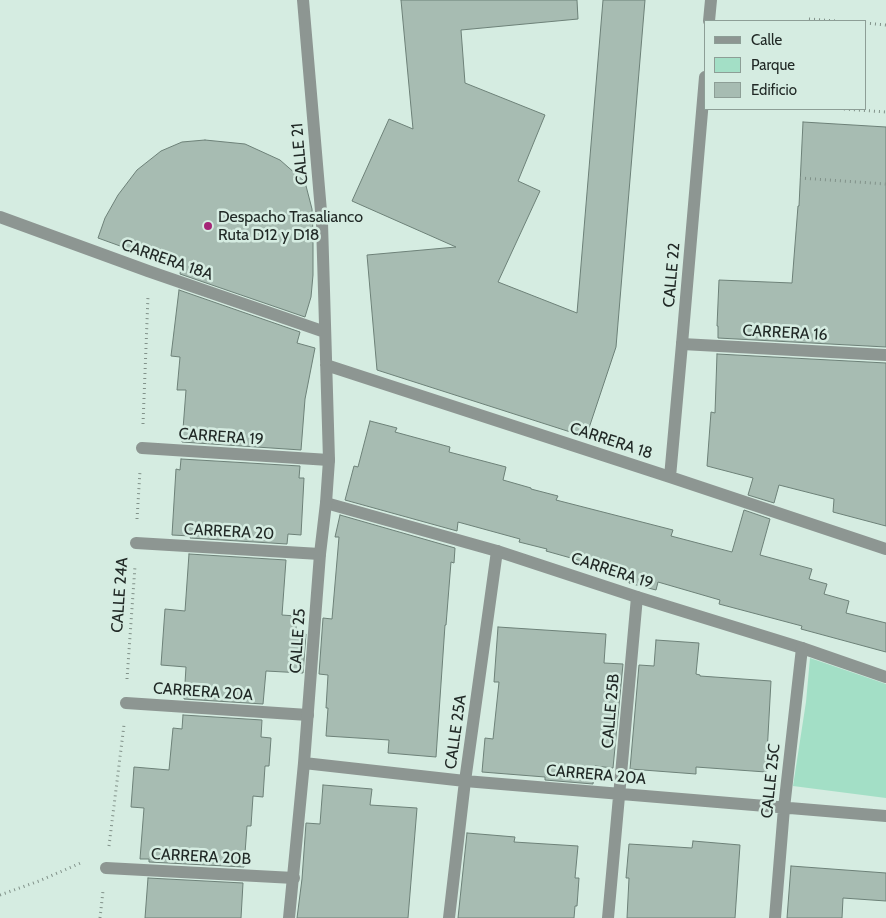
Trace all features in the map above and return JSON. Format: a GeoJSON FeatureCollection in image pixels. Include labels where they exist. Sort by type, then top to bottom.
{"type":"FeatureCollection","features":[{"type":"Feature","properties":{"kind":"street","name":"CALLE 21"},"geometry":{"type":"LineString","coordinates":[[303,0],[322,223],[326,365]]}},
{"type":"Feature","properties":{"kind":"street"},"geometry":{"type":"LineString","coordinates":[[710,20],[711,0]]}},
{"type":"Feature","properties":{"kind":"street","name":"CALLE 22"},"geometry":{"type":"LineString","coordinates":[[670,476],[704,89]]}},
{"type":"Feature","properties":{"kind":"street","name":"CARRERA 18A"},"geometry":{"type":"LineString","coordinates":[[0,217],[148,271],[325,332]]}},
{"type":"Feature","properties":{"kind":"street","name":"CARRERA 16"},"geometry":{"type":"LineString","coordinates":[[682,344],[886,355]]}},
{"type":"Feature","properties":{"kind":"street","name":"CALLE 25"},"geometry":{"type":"LineString","coordinates":[[289,918],[294,878],[329,460],[326,365]]}},
{"type":"Feature","properties":{"kind":"street","name":"CARRERA 18"},"geometry":{"type":"LineString","coordinates":[[326,365],[670,476],[886,549]]}},
{"type":"Feature","properties":{"kind":"street","name":"CARRERA 19"},"geometry":{"type":"LineString","coordinates":[[142,448],[329,460]]}},
{"type":"Feature","properties":{"kind":"street","name":"CARRERA 19"},"geometry":{"type":"LineString","coordinates":[[326,503],[497,551],[886,676]]}},
{"type":"Feature","properties":{"kind":"street","name":"CARRERA 20"},"geometry":{"type":"LineString","coordinates":[[136,543],[320,554]]}},
{"type":"Feature","properties":{"kind":"street","name":"CALLE 25A"},"geometry":{"type":"LineString","coordinates":[[449,918],[497,551]]}},
{"type":"Feature","properties":{"kind":"street","name":"CALLE 25B"},"geometry":{"type":"LineString","coordinates":[[608,918],[637,597]]}},
{"type":"Feature","properties":{"kind":"street","name":"CALLE 25C"},"geometry":{"type":"LineString","coordinates":[[775,918],[784,808],[802,648]]}},
{"type":"Feature","properties":{"kind":"street","name":"CARRERA 20A"},"geometry":{"type":"LineString","coordinates":[[126,703],[308,715]]}},
{"type":"Feature","properties":{"kind":"street","name":"CARRERA 20A"},"geometry":{"type":"LineString","coordinates":[[304,763],[466,780],[886,816]]}},
{"type":"Feature","properties":{"kind":"street","name":"CARRERA 20B"},"geometry":{"type":"LineString","coordinates":[[106,868],[294,878]]}},
{"type":"Feature","properties":{"kind":"path"},"geometry":{"type":"LineString","coordinates":[[809,19],[822,20]]}},
{"type":"Feature","properties":{"kind":"path"},"geometry":{"type":"LineString","coordinates":[[866,23],[886,25]]}},
{"type":"Feature","properties":{"kind":"path"},"geometry":{"type":"LineString","coordinates":[[858,110],[886,112]]}},
{"type":"Feature","properties":{"kind":"path"},"geometry":{"type":"LineString","coordinates":[[800,178],[886,184]]}},
{"type":"Feature","properties":{"kind":"path","name":"CALLE 24A"},"geometry":{"type":"LineString","coordinates":[[100,918],[124,732],[142,448],[148,271]]}},
{"type":"Feature","properties":{"kind":"path"},"geometry":{"type":"LineString","coordinates":[[0,895],[39,882],[109,850]]}},
{"type":"Feature","properties":{"kind":"green space"},"geometry":{"type":"Polygon","coordinates":[[[810,658],[886,684],[886,798],[793,786],[806,702],[810,658]]]}},
{"type":"Feature","properties":{"kind":"building"},"geometry":{"type":"Polygon","coordinates":[[[401,0],[577,0],[578,19],[461,30],[465,83],[545,115],[518,181],[540,191],[498,282],[577,313],[603,0],[645,0],[616,347],[586,437],[377,370],[367,255],[456,247],[352,201],[389,119],[413,129],[401,0]]]}},
{"type":"Feature","properties":{"kind":"building"},"geometry":{"type":"Polygon","coordinates":[[[803,122],[886,127],[886,347],[718,338],[719,280],[792,283],[799,206],[803,122]]]}},
{"type":"Feature","properties":{"kind":"building","name":"Despacho Trasalianco Ruta D12 y D18"},"geometry":{"type":"Polygon","coordinates":[[[205,140],[245,144],[280,160],[305,182],[312,209],[313,275],[311,297],[305,317],[180,274],[181,268],[98,238],[105,218],[118,195],[137,170],[161,151],[182,142],[205,140]]]}},
{"type":"Feature","properties":{"kind":"building"},"geometry":{"type":"Polygon","coordinates":[[[179,290],[300,332],[297,343],[315,348],[305,399],[301,450],[182,442],[186,390],[177,390],[180,357],[171,356],[179,290]]]}},
{"type":"Feature","properties":{"kind":"building"},"geometry":{"type":"Polygon","coordinates":[[[717,354],[886,363],[886,526],[833,512],[834,499],[779,485],[774,503],[748,495],[753,478],[707,466],[711,412],[715,413],[717,354]]]}},
{"type":"Feature","properties":{"kind":"building"},"geometry":{"type":"Polygon","coordinates":[[[370,421],[397,428],[395,432],[450,447],[449,452],[506,467],[503,480],[558,496],[556,500],[673,530],[671,536],[732,552],[744,510],[770,519],[760,555],[812,569],[809,579],[827,584],[824,594],[849,601],[846,613],[886,623],[886,652],[801,629],[802,626],[719,604],[720,600],[658,582],[656,590],[629,583],[630,578],[602,571],[603,567],[519,542],[520,539],[458,522],[457,531],[345,500],[354,466],[358,467],[370,421]]]}},
{"type":"Feature","properties":{"kind":"building"},"geometry":{"type":"Polygon","coordinates":[[[181,459],[300,466],[299,478],[304,478],[301,535],[288,534],[287,544],[190,538],[191,536],[172,535],[176,469],[180,470],[181,459]]]}},
{"type":"Feature","properties":{"kind":"building"},"geometry":{"type":"Polygon","coordinates":[[[340,515],[455,548],[454,563],[451,562],[445,625],[436,757],[388,753],[389,740],[326,736],[328,675],[319,674],[323,618],[332,619],[339,537],[335,537],[340,515]]]}},
{"type":"Feature","properties":{"kind":"building"},"geometry":{"type":"Polygon","coordinates":[[[189,554],[286,560],[282,615],[296,616],[296,632],[306,634],[303,673],[266,671],[263,704],[184,699],[186,667],[161,665],[165,609],[185,611],[189,554]]]}},
{"type":"Feature","properties":{"kind":"building"},"geometry":{"type":"Polygon","coordinates":[[[498,627],[606,634],[604,663],[623,664],[613,768],[595,766],[593,784],[545,780],[545,777],[482,772],[485,738],[493,739],[499,682],[494,682],[498,627]]]}},
{"type":"Feature","properties":{"kind":"building"},"geometry":{"type":"Polygon","coordinates":[[[656,640],[699,643],[696,674],[700,676],[771,681],[766,772],[696,767],[696,774],[630,769],[639,665],[654,666],[656,640]]]}},
{"type":"Feature","properties":{"kind":"building"},"geometry":{"type":"Polygon","coordinates":[[[183,715],[262,720],[261,737],[271,738],[269,766],[265,766],[263,797],[253,796],[251,826],[247,826],[244,867],[149,862],[149,859],[140,859],[144,808],[131,807],[134,767],[169,770],[173,728],[182,729],[183,715]]]}},
{"type":"Feature","properties":{"kind":"building"},"geometry":{"type":"Polygon","coordinates":[[[323,785],[372,789],[370,805],[417,808],[408,918],[297,918],[306,823],[320,824],[323,785]]]}},
{"type":"Feature","properties":{"kind":"building"},"geometry":{"type":"Polygon","coordinates":[[[467,833],[515,837],[514,842],[578,846],[575,878],[579,878],[574,918],[458,918],[467,833]]]}},
{"type":"Feature","properties":{"kind":"building"},"geometry":{"type":"Polygon","coordinates":[[[693,841],[740,845],[735,918],[627,918],[629,878],[626,878],[629,844],[692,848],[693,841]]]}},
{"type":"Feature","properties":{"kind":"building"},"geometry":{"type":"Polygon","coordinates":[[[791,866],[886,873],[886,901],[843,898],[842,918],[787,918],[791,866]]]}},
{"type":"Feature","properties":{"kind":"building"},"geometry":{"type":"Polygon","coordinates":[[[148,878],[243,883],[241,918],[145,918],[148,878]]]}},
{"type":"Feature","properties":{"kind":"place","name":"Despacho Trasalianco Ruta D12 y D18"},"geometry":{"type":"Point","coordinates":[208,226]}}]}
